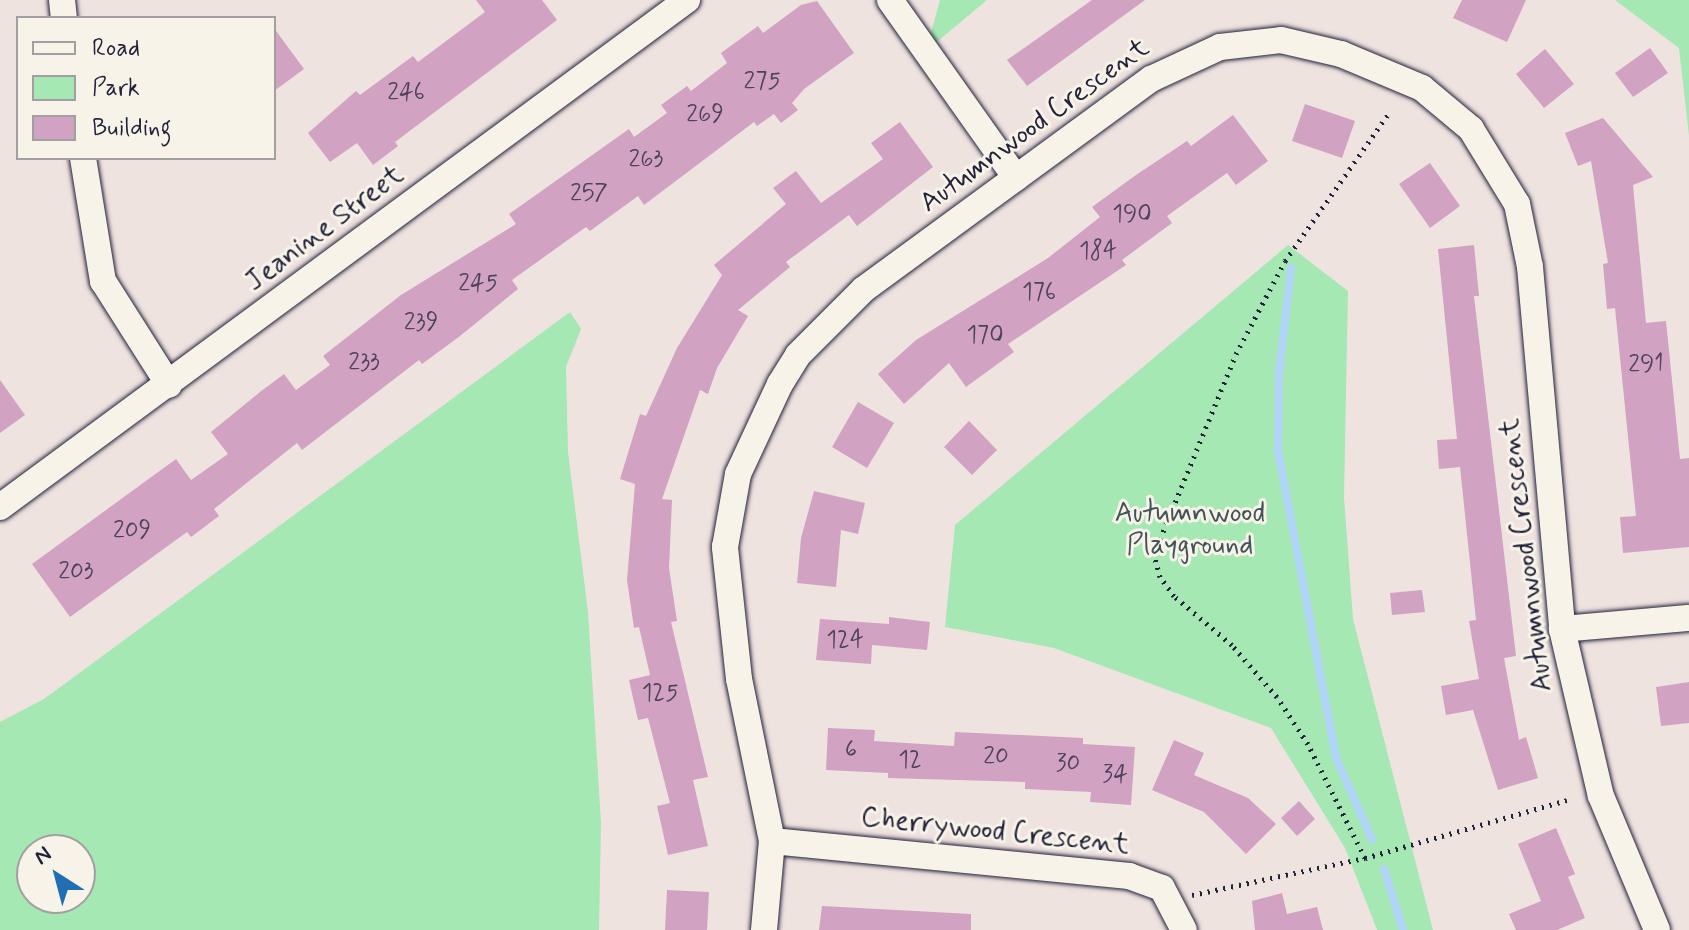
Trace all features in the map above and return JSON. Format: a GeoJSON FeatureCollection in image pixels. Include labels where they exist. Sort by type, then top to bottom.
{"type":"FeatureCollection","features":[{"type":"Feature","properties":{"kind":"street","name":"Jeanine Street"},"geometry":{"type":"LineString","coordinates":[[0,507],[687,0]]}},
{"type":"Feature","properties":{"kind":"street"},"geometry":{"type":"LineString","coordinates":[[890,0],[1016,178]]}},
{"type":"Feature","properties":{"kind":"street","name":"Autumnwood Crescent"},"geometry":{"type":"LineString","coordinates":[[764,930],[772,841],[739,679],[725,547],[738,474],[780,384],[829,321],[1151,79],[1180,62],[1247,42],[1312,45],[1422,88],[1447,105],[1492,156],[1517,204],[1524,232],[1562,629],[1601,796],[1657,930]]}},
{"type":"Feature","properties":{"kind":"street"},"geometry":{"type":"LineString","coordinates":[[83,160],[103,281],[169,385]]}},
{"type":"Feature","properties":{"kind":"street"},"geometry":{"type":"LineString","coordinates":[[1562,629],[1689,618]]}},
{"type":"Feature","properties":{"kind":"street","name":"Cherrywood Crescent"},"geometry":{"type":"LineString","coordinates":[[772,841],[1129,876],[1162,888],[1172,900]]}},
{"type":"Feature","properties":{"kind":"street"},"geometry":{"type":"LineString","coordinates":[[1172,900],[1184,930]]}},
{"type":"Feature","properties":{"kind":"path"},"geometry":{"type":"LineString","coordinates":[[1365,858],[1308,744],[1277,697],[1232,645],[1174,596],[1160,577],[1154,554],[1236,354],[1285,261],[1389,113]]}},
{"type":"Feature","properties":{"kind":"path"},"geometry":{"type":"LineString","coordinates":[[1172,900],[1365,858],[1567,800]]}},
{"type":"Feature","properties":{"kind":"green space"},"geometry":{"type":"Polygon","coordinates":[[[940,0],[987,0],[926,51],[940,0]]]}},
{"type":"Feature","properties":{"kind":"green space"},"geometry":{"type":"Polygon","coordinates":[[[1615,0],[1689,0],[1689,136],[1679,48],[1615,0]]]}},
{"type":"Feature","properties":{"kind":"green space","name":"Autumnwood Playground"},"geometry":{"type":"Polygon","coordinates":[[[1288,245],[1348,291],[1344,497],[1353,619],[1433,930],[1377,930],[1345,848],[1271,728],[1054,648],[945,627],[955,525],[1288,245]]]}},
{"type":"Feature","properties":{"kind":"green space"},"geometry":{"type":"Polygon","coordinates":[[[570,312],[581,329],[566,367],[568,452],[588,612],[601,823],[599,930],[0,930],[0,722],[44,699],[570,312]]]}},
{"type":"Feature","properties":{"kind":"building"},"geometry":{"type":"Polygon","coordinates":[[[476,0],[542,0],[557,20],[395,142],[398,146],[373,165],[357,143],[330,162],[308,133],[356,91],[360,95],[413,56],[418,62],[485,12],[476,0]]]}},
{"type":"Feature","properties":{"kind":"building"},"geometry":{"type":"Polygon","coordinates":[[[1092,0],[1145,0],[1027,86],[1007,60],[1092,0]]]}},
{"type":"Feature","properties":{"kind":"building"},"geometry":{"type":"Polygon","coordinates":[[[1462,0],[1526,0],[1507,42],[1453,18],[1462,0]]]}},
{"type":"Feature","properties":{"kind":"building"},"geometry":{"type":"Polygon","coordinates":[[[817,1],[854,53],[804,89],[792,103],[798,110],[781,123],[774,114],[757,126],[754,122],[644,205],[638,196],[590,231],[586,227],[512,280],[518,289],[460,336],[422,364],[419,360],[302,450],[297,443],[214,509],[219,516],[191,537],[187,532],[70,617],[32,564],[176,459],[191,480],[228,454],[211,432],[260,392],[284,374],[296,390],[330,365],[323,356],[401,295],[516,224],[509,214],[629,129],[634,137],[667,113],[661,105],[687,86],[691,91],[727,63],[721,53],[758,26],[763,33],[801,5],[817,1]]]}},
{"type":"Feature","properties":{"kind":"building"},"geometry":{"type":"Polygon","coordinates":[[[276,31],[304,69],[276,90],[276,31]]]}},
{"type":"Feature","properties":{"kind":"building"},"geometry":{"type":"Polygon","coordinates":[[[1650,48],[1668,73],[1633,97],[1615,73],[1650,48]]]}},
{"type":"Feature","properties":{"kind":"building"},"geometry":{"type":"Polygon","coordinates":[[[1545,49],[1574,84],[1544,108],[1516,74],[1545,49]]]}},
{"type":"Feature","properties":{"kind":"building"},"geometry":{"type":"Polygon","coordinates":[[[1305,104],[1355,121],[1342,158],[1292,141],[1305,104]]]}},
{"type":"Feature","properties":{"kind":"building"},"geometry":{"type":"Polygon","coordinates":[[[1233,115],[1268,161],[1236,185],[1227,173],[1167,216],[1172,223],[1122,260],[1126,265],[1008,344],[1014,352],[966,387],[949,363],[904,404],[878,374],[916,340],[1048,258],[1100,217],[1092,207],[1187,141],[1191,146],[1233,115]]]}},
{"type":"Feature","properties":{"kind":"building"},"geometry":{"type":"Polygon","coordinates":[[[1603,118],[1653,177],[1633,185],[1646,323],[1666,321],[1680,459],[1689,458],[1689,547],[1623,553],[1620,517],[1636,516],[1615,308],[1607,309],[1603,264],[1608,263],[1591,161],[1578,166],[1565,133],[1603,118]]]}},
{"type":"Feature","properties":{"kind":"building"},"geometry":{"type":"Polygon","coordinates":[[[900,122],[933,167],[857,226],[849,215],[786,262],[790,267],[738,310],[748,316],[717,368],[708,394],[700,390],[662,499],[672,500],[669,568],[677,621],[671,622],[708,777],[693,780],[708,846],[668,855],[657,806],[670,803],[648,718],[638,720],[629,680],[650,675],[639,627],[634,628],[627,580],[635,484],[620,479],[640,414],[646,416],[677,348],[722,275],[714,265],[786,204],[773,188],[796,171],[821,203],[883,159],[871,143],[900,122]]]}},
{"type":"Feature","properties":{"kind":"building"},"geometry":{"type":"Polygon","coordinates":[[[1430,163],[1460,206],[1430,228],[1399,184],[1430,163]]]}},
{"type":"Feature","properties":{"kind":"building"},"geometry":{"type":"Polygon","coordinates":[[[1474,245],[1479,296],[1474,296],[1516,656],[1504,658],[1519,740],[1526,737],[1538,778],[1498,790],[1473,710],[1446,715],[1441,686],[1479,679],[1469,621],[1476,620],[1460,467],[1439,469],[1437,440],[1457,439],[1438,249],[1474,245]]]}},
{"type":"Feature","properties":{"kind":"building"},"geometry":{"type":"Polygon","coordinates":[[[0,380],[25,415],[0,433],[0,380]]]}},
{"type":"Feature","properties":{"kind":"building"},"geometry":{"type":"Polygon","coordinates":[[[858,402],[894,423],[867,468],[832,447],[858,402]]]}},
{"type":"Feature","properties":{"kind":"building"},"geometry":{"type":"Polygon","coordinates":[[[969,421],[997,450],[972,475],[944,447],[969,421]]]}},
{"type":"Feature","properties":{"kind":"building"},"geometry":{"type":"Polygon","coordinates":[[[814,491],[865,503],[858,534],[841,530],[836,587],[797,583],[801,538],[814,491]]]}},
{"type":"Feature","properties":{"kind":"building"},"geometry":{"type":"Polygon","coordinates":[[[1422,590],[1425,612],[1392,615],[1390,593],[1422,590]]]}},
{"type":"Feature","properties":{"kind":"building"},"geometry":{"type":"Polygon","coordinates":[[[889,617],[930,622],[927,650],[872,645],[871,664],[816,660],[820,619],[889,624],[889,617]]]}},
{"type":"Feature","properties":{"kind":"building"},"geometry":{"type":"Polygon","coordinates":[[[1689,682],[1689,723],[1661,726],[1656,687],[1689,682]]]}},
{"type":"Feature","properties":{"kind":"building"},"geometry":{"type":"Polygon","coordinates":[[[828,728],[875,730],[874,741],[954,746],[955,732],[1083,738],[1083,744],[1135,747],[1131,805],[1090,802],[1091,792],[1025,789],[1025,782],[888,778],[888,773],[826,770],[828,728]]]}},
{"type":"Feature","properties":{"kind":"building"},"geometry":{"type":"Polygon","coordinates":[[[1174,740],[1204,753],[1194,775],[1248,798],[1276,824],[1246,854],[1204,812],[1152,790],[1174,740]]]}},
{"type":"Feature","properties":{"kind":"building"},"geometry":{"type":"Polygon","coordinates":[[[1299,801],[1315,819],[1297,836],[1281,818],[1299,801]]]}},
{"type":"Feature","properties":{"kind":"building"},"geometry":{"type":"Polygon","coordinates":[[[1556,828],[1575,874],[1568,877],[1585,918],[1557,930],[1516,930],[1509,914],[1541,901],[1518,844],[1556,828]]]}},
{"type":"Feature","properties":{"kind":"building"},"geometry":{"type":"Polygon","coordinates":[[[667,890],[709,892],[707,930],[665,930],[667,890]]]}},
{"type":"Feature","properties":{"kind":"building"},"geometry":{"type":"Polygon","coordinates":[[[1282,893],[1287,914],[1317,907],[1323,930],[1255,930],[1252,901],[1282,893]]]}},
{"type":"Feature","properties":{"kind":"building"},"geometry":{"type":"Polygon","coordinates":[[[822,906],[971,914],[971,930],[819,930],[822,906]]]}},
{"type":"Feature","properties":{"kind":"waterway"},"geometry":{"type":"LineString","coordinates":[[1291,268],[1279,374],[1278,451],[1336,758],[1372,839]]}},
{"type":"Feature","properties":{"kind":"waterway"},"geometry":{"type":"LineString","coordinates":[[1384,869],[1403,930]]}}]}
